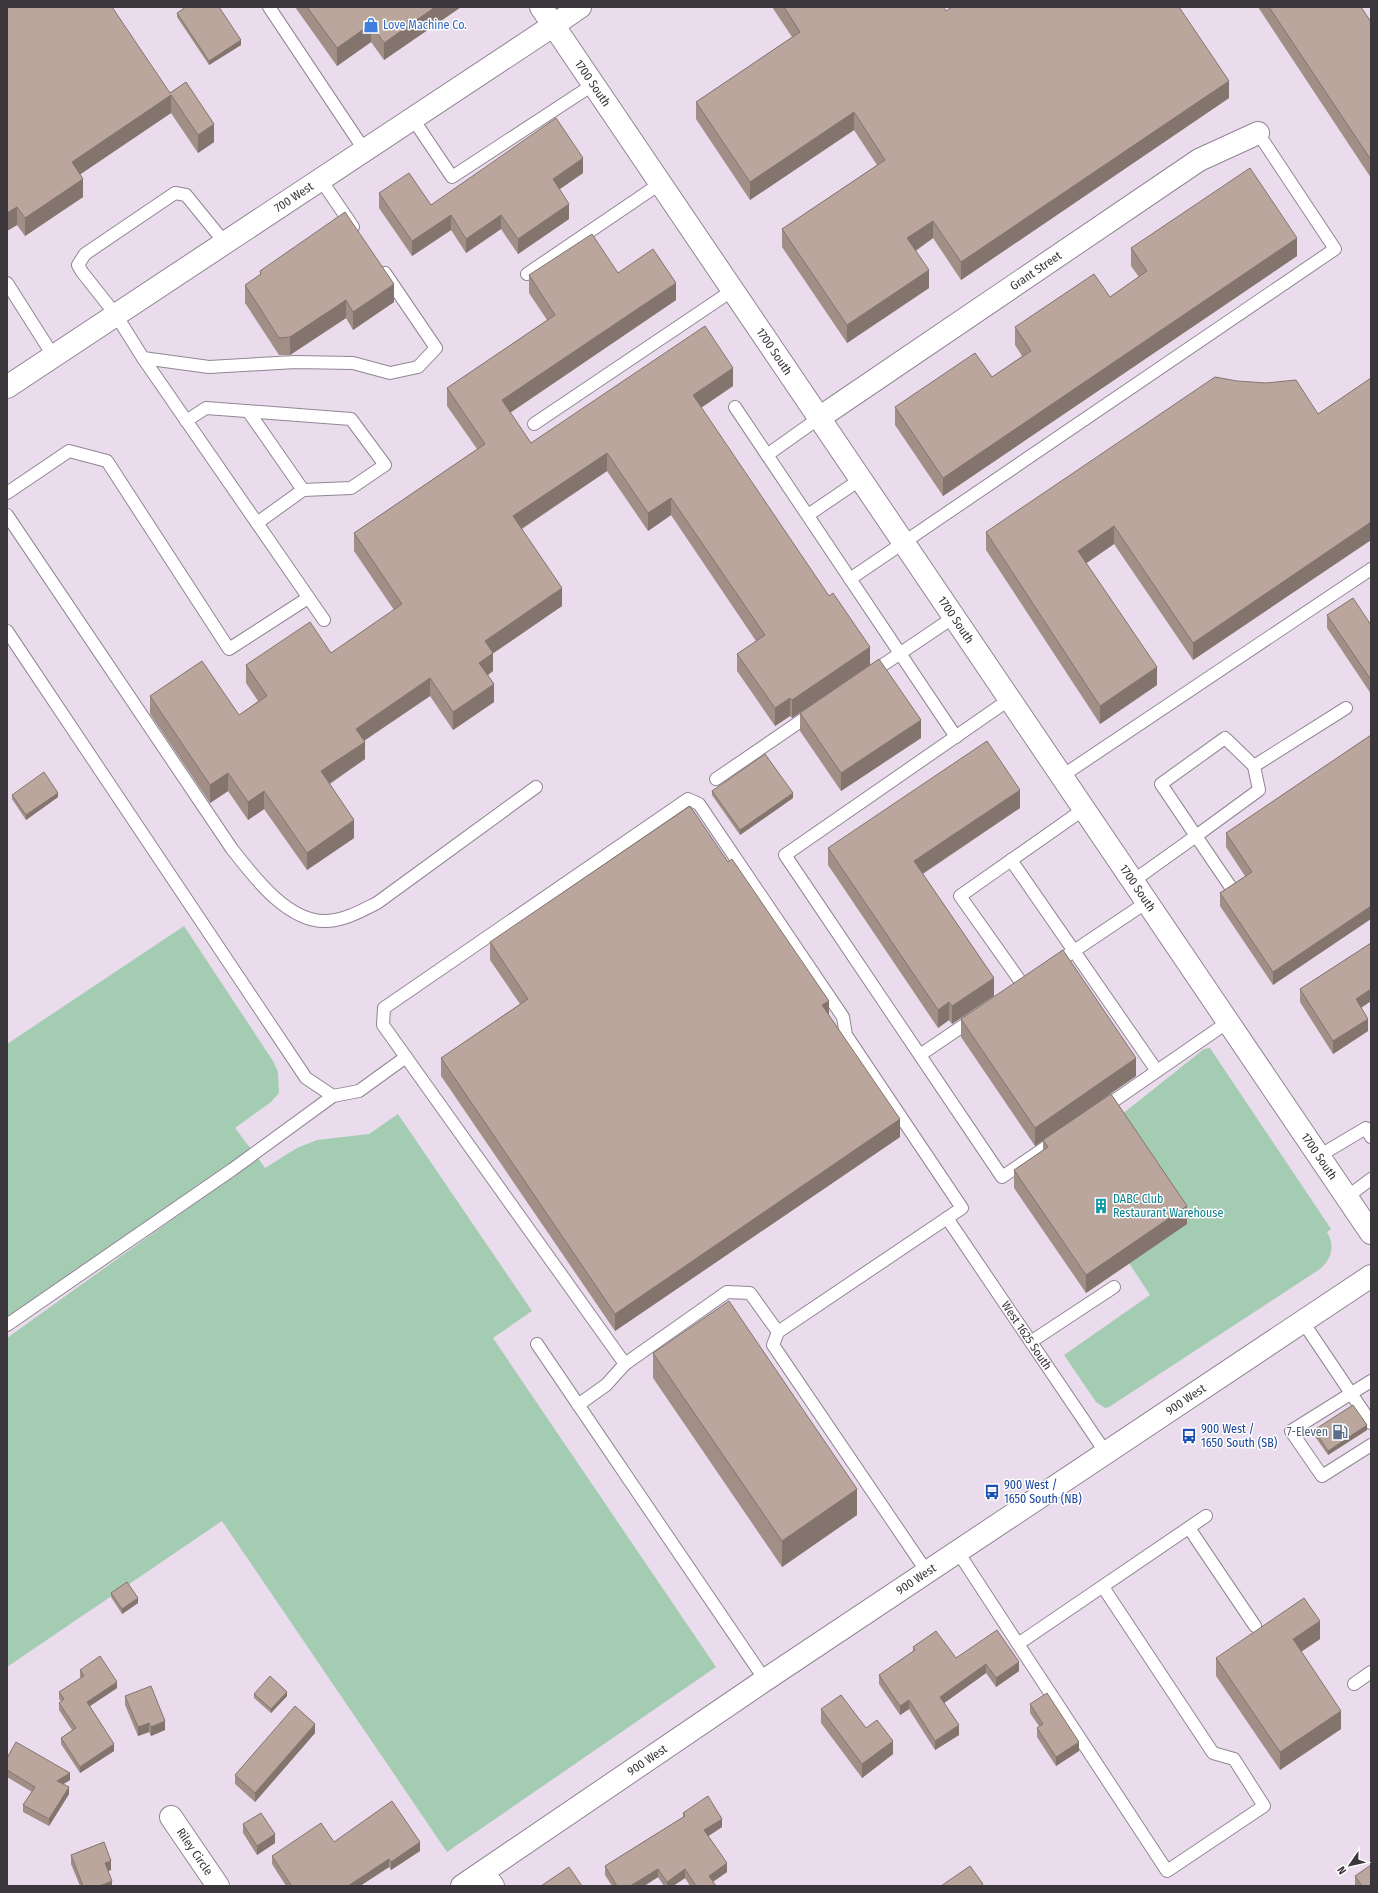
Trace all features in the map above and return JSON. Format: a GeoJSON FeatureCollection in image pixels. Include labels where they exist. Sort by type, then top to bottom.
{"type":"FeatureCollection","features":[{"type":"Feature","properties":{"kind":"street","name":"1700 South"},"geometry":{"type":"LineString","coordinates":[[541,7],[1371,1233]]}},
{"type":"Feature","properties":{"kind":"street","name":"700 West"},"geometry":{"type":"LineString","coordinates":[[7,387],[580,7]]}},
{"type":"Feature","properties":{"kind":"street","name":"Grant Street"},"geometry":{"type":"LineString","coordinates":[[819,418],[1199,160],[1258,133]]}},
{"type":"Feature","properties":{"kind":"street","name":"900 West"},"geometry":{"type":"LineString","coordinates":[[462,1886],[488,1879],[765,1680],[1371,1276]]}},
{"type":"Feature","properties":{"kind":"street","name":"Riley Circle"},"geometry":{"type":"LineString","coordinates":[[171,1817],[218,1886]]}},
{"type":"Feature","properties":{"kind":"lane"},"geometry":{"type":"LineString","coordinates":[[269,7],[365,151]]}},
{"type":"Feature","properties":{"kind":"lane"},"geometry":{"type":"LineString","coordinates":[[413,119],[452,177],[594,84]]}},
{"type":"Feature","properties":{"kind":"lane"},"geometry":{"type":"LineString","coordinates":[[850,579],[1335,249],[1258,133]]}},
{"type":"Feature","properties":{"kind":"lane"},"geometry":{"type":"LineString","coordinates":[[321,180],[361,238]]}},
{"type":"Feature","properties":{"kind":"lane"},"geometry":{"type":"LineString","coordinates":[[527,274],[661,183]]}},
{"type":"Feature","properties":{"kind":"lane"},"geometry":{"type":"LineString","coordinates":[[225,243],[186,195],[180,192],[172,195],[85,254],[78,265],[116,316],[186,421],[324,620]]}},
{"type":"Feature","properties":{"kind":"lane"},"geometry":{"type":"LineString","coordinates":[[143,358],[209,367],[295,362],[353,362],[390,373],[418,367],[436,348],[379,264]]}},
{"type":"Feature","properties":{"kind":"lane"},"geometry":{"type":"LineString","coordinates":[[7,283],[54,357]]}},
{"type":"Feature","properties":{"kind":"lane"},"geometry":{"type":"LineString","coordinates":[[534,424],[733,290]]}},
{"type":"Feature","properties":{"kind":"lane"},"geometry":{"type":"LineString","coordinates":[[735,407],[956,736]]}},
{"type":"Feature","properties":{"kind":"lane"},"geometry":{"type":"LineString","coordinates":[[186,421],[206,408],[351,419],[385,465],[351,488],[303,490],[256,523]]}},
{"type":"Feature","properties":{"kind":"lane"},"geometry":{"type":"LineString","coordinates":[[248,411],[303,490]]}},
{"type":"Feature","properties":{"kind":"lane"},"geometry":{"type":"LineString","coordinates":[[767,455],[819,418]]}},
{"type":"Feature","properties":{"kind":"lane"},"geometry":{"type":"LineString","coordinates":[[7,493],[69,451],[107,461],[229,649],[308,598]]}},
{"type":"Feature","properties":{"kind":"lane"},"geometry":{"type":"LineString","coordinates":[[808,515],[861,479]]}},
{"type":"Feature","properties":{"kind":"lane"},"geometry":{"type":"LineString","coordinates":[[7,515],[232,849],[252,875],[285,907],[305,917],[327,921],[349,916],[363,910],[377,903],[536,787]]}},
{"type":"Feature","properties":{"kind":"lane"},"geometry":{"type":"LineString","coordinates":[[1062,776],[1371,569]]}},
{"type":"Feature","properties":{"kind":"lane"},"geometry":{"type":"LineString","coordinates":[[861,680],[954,618]]}},
{"type":"Feature","properties":{"kind":"lane"},"geometry":{"type":"LineString","coordinates":[[7,631],[306,1078],[333,1096]]}},
{"type":"Feature","properties":{"kind":"lane"},"geometry":{"type":"LineString","coordinates":[[1010,699],[785,855],[1002,1177],[1067,1133]]}},
{"type":"Feature","properties":{"kind":"lane"},"geometry":{"type":"LineString","coordinates":[[716,779],[821,707]]}},
{"type":"Feature","properties":{"kind":"lane"},"geometry":{"type":"LineString","coordinates":[[1254,766],[1346,708]]}},
{"type":"Feature","properties":{"kind":"lane"},"geometry":{"type":"LineString","coordinates":[[1133,881],[1196,836],[1259,790],[1254,766],[1225,738],[1161,784],[1196,836],[1230,886]]}},
{"type":"Feature","properties":{"kind":"lane"},"geometry":{"type":"LineString","coordinates":[[625,1364],[383,1025],[384,1008],[688,799],[699,804],[843,1017],[846,1035],[962,1208],[778,1332],[773,1345],[928,1572]]}},
{"type":"Feature","properties":{"kind":"lane"},"geometry":{"type":"LineString","coordinates":[[1023,985],[960,896],[1084,809]]}},
{"type":"Feature","properties":{"kind":"lane"},"geometry":{"type":"LineString","coordinates":[[1011,860],[1157,1071]]}},
{"type":"Feature","properties":{"kind":"lane"},"geometry":{"type":"LineString","coordinates":[[1010,994],[1147,902]]}},
{"type":"Feature","properties":{"kind":"lane"},"geometry":{"type":"LineString","coordinates":[[920,1055],[984,1012]]}},
{"type":"Feature","properties":{"kind":"lane"},"geometry":{"type":"LineString","coordinates":[[1092,1115],[1228,1022]]}},
{"type":"Feature","properties":{"kind":"lane"},"geometry":{"type":"LineString","coordinates":[[7,1325],[233,1169],[333,1096],[359,1091],[406,1057]]}},
{"type":"Feature","properties":{"kind":"lane"},"geometry":{"type":"LineString","coordinates":[[1319,1156],[1369,1131]]}},
{"type":"Feature","properties":{"kind":"lane"},"geometry":{"type":"LineString","coordinates":[[1347,1198],[1371,1179]]}},
{"type":"Feature","properties":{"kind":"lane","name":"West 1625 South"},"geometry":{"type":"LineString","coordinates":[[947,1218],[1032,1341],[1106,1453]]}},
{"type":"Feature","properties":{"kind":"lane"},"geometry":{"type":"LineString","coordinates":[[1032,1341],[1114,1287]]}},
{"type":"Feature","properties":{"kind":"lane"},"geometry":{"type":"LineString","coordinates":[[578,1405],[606,1386],[625,1364],[727,1292],[750,1293],[778,1332]]}},
{"type":"Feature","properties":{"kind":"lane"},"geometry":{"type":"LineString","coordinates":[[1303,1322],[1371,1422]]}},
{"type":"Feature","properties":{"kind":"lane"},"geometry":{"type":"LineString","coordinates":[[537,1344],[765,1680]]}},
{"type":"Feature","properties":{"kind":"lane"},"geometry":{"type":"LineString","coordinates":[[1371,1381],[1291,1431],[1322,1476],[1371,1445]]}},
{"type":"Feature","properties":{"kind":"lane"},"geometry":{"type":"LineString","coordinates":[[1018,1644],[1206,1516]]}},
{"type":"Feature","properties":{"kind":"lane"},"geometry":{"type":"LineString","coordinates":[[1189,1528],[1255,1626]]}},
{"type":"Feature","properties":{"kind":"lane"},"geometry":{"type":"LineString","coordinates":[[958,1552],[1167,1871],[1264,1806],[1234,1759],[1213,1753],[1103,1586]]}},
{"type":"Feature","properties":{"kind":"lane"},"geometry":{"type":"LineString","coordinates":[[1354,1684],[1371,1672]]}},
{"type":"Feature","properties":{"kind":"green space"},"geometry":{"type":"Polygon","coordinates":[[[184,926],[273,1061],[278,1072],[279,1093],[271,1102],[235,1128],[251,1149],[7,1319],[7,1044],[184,926]]]}},
{"type":"Feature","properties":{"kind":"green space"},"geometry":{"type":"Polygon","coordinates":[[[1210,1048],[1331,1229],[1327,1232],[1331,1242],[1330,1256],[1320,1269],[1109,1407],[1105,1408],[1096,1402],[1064,1355],[1150,1295],[1129,1263],[1187,1224],[1116,1119],[1204,1049],[1210,1048]]]}},
{"type":"Feature","properties":{"kind":"green space"},"geometry":{"type":"Polygon","coordinates":[[[398,1114],[532,1311],[493,1338],[716,1667],[447,1852],[222,1521],[7,1667],[7,1338],[258,1158],[265,1168],[297,1148],[317,1140],[369,1134],[398,1114]]]}},
{"type":"Feature","properties":{"kind":"building"},"geometry":{"type":"Polygon","coordinates":[[[7,7],[112,7],[170,93],[186,82],[214,124],[198,135],[171,95],[72,162],[83,179],[25,218],[17,207],[7,213],[7,7]]]}},
{"type":"Feature","properties":{"kind":"building"},"geometry":{"type":"Polygon","coordinates":[[[186,7],[219,7],[241,40],[209,61],[177,13],[186,7]]]}},
{"type":"Feature","properties":{"kind":"building"},"geometry":{"type":"Polygon","coordinates":[[[307,7],[435,7],[384,43],[371,24],[337,48],[307,7]]]}},
{"type":"Feature","properties":{"kind":"building"},"geometry":{"type":"Polygon","coordinates":[[[784,7],[943,7],[946,11],[952,7],[1179,7],[1229,81],[961,262],[933,221],[907,238],[929,270],[847,325],[782,229],[885,160],[854,112],[750,182],[696,102],[800,32],[784,7]]]}},
{"type":"Feature","properties":{"kind":"building"},"geometry":{"type":"Polygon","coordinates":[[[1269,7],[1361,7],[1371,22],[1371,160],[1269,7]]]}},
{"type":"Feature","properties":{"kind":"building"},"geometry":{"type":"Polygon","coordinates":[[[556,118],[583,158],[553,179],[569,204],[518,239],[501,215],[466,239],[451,215],[412,241],[379,193],[409,173],[431,205],[556,118]]]}},
{"type":"Feature","properties":{"kind":"building"},"geometry":{"type":"Polygon","coordinates":[[[1250,168],[1297,238],[943,478],[895,407],[975,353],[992,377],[1031,351],[1015,327],[1094,274],[1110,297],[1147,271],[1131,248],[1250,168]]]}},
{"type":"Feature","properties":{"kind":"building"},"geometry":{"type":"Polygon","coordinates":[[[345,212],[394,284],[353,312],[346,300],[290,337],[279,338],[245,285],[261,274],[260,271],[345,212]]]}},
{"type":"Feature","properties":{"kind":"building"},"geometry":{"type":"Polygon","coordinates":[[[592,234],[618,273],[653,249],[676,283],[502,400],[531,443],[705,326],[733,368],[693,395],[829,596],[833,593],[870,647],[792,700],[790,698],[775,708],[737,654],[765,635],[671,498],[648,513],[607,453],[513,516],[562,588],[485,641],[493,653],[479,663],[494,684],[453,712],[430,678],[356,729],[365,742],[321,771],[354,820],[307,853],[264,791],[248,802],[228,773],[210,785],[150,696],[202,661],[239,715],[267,696],[246,665],[310,622],[331,653],[402,604],[354,533],[485,444],[447,388],[555,315],[529,275],[592,234]]]}},
{"type":"Feature","properties":{"kind":"building"},"geometry":{"type":"Polygon","coordinates":[[[1215,377],[1237,381],[1266,383],[1296,380],[1318,414],[1371,378],[1371,522],[1193,643],[1114,526],[1078,551],[1157,667],[1100,706],[986,532],[1215,377]]]}},
{"type":"Feature","properties":{"kind":"building"},"geometry":{"type":"Polygon","coordinates":[[[1353,598],[1371,625],[1371,680],[1327,615],[1353,598]]]}},
{"type":"Feature","properties":{"kind":"building"},"geometry":{"type":"Polygon","coordinates":[[[879,659],[921,720],[841,773],[800,713],[879,659]]]}},
{"type":"Feature","properties":{"kind":"building"},"geometry":{"type":"Polygon","coordinates":[[[1371,735],[1371,906],[1273,972],[1220,893],[1252,872],[1226,833],[1371,735]]]}},
{"type":"Feature","properties":{"kind":"building"},"geometry":{"type":"Polygon","coordinates":[[[987,741],[1020,790],[914,861],[994,978],[952,1006],[949,1002],[938,1010],[828,848],[987,741]]]}},
{"type":"Feature","properties":{"kind":"building"},"geometry":{"type":"Polygon","coordinates":[[[765,754],[793,793],[740,830],[712,791],[765,754]]]}},
{"type":"Feature","properties":{"kind":"building"},"geometry":{"type":"Polygon","coordinates":[[[44,772],[58,793],[26,815],[12,795],[44,772]]]}},
{"type":"Feature","properties":{"kind":"building"},"geometry":{"type":"Polygon","coordinates":[[[690,806],[728,862],[732,859],[829,1001],[822,1005],[900,1119],[615,1314],[441,1058],[528,999],[490,942],[690,806]]]}},
{"type":"Feature","properties":{"kind":"building"},"geometry":{"type":"Polygon","coordinates":[[[1371,943],[1371,989],[1356,999],[1368,1019],[1333,1041],[1300,989],[1371,943]]]}},
{"type":"Feature","properties":{"kind":"building"},"geometry":{"type":"Polygon","coordinates":[[[1063,950],[1136,1058],[1035,1128],[961,1019],[1063,950]]]}},
{"type":"Feature","properties":{"kind":"building","name":"DABC Club Restaurant Warehouse"},"geometry":{"type":"Polygon","coordinates":[[[1111,1094],[1187,1206],[1086,1275],[1014,1170],[1048,1147],[1043,1140],[1111,1094]]]}},
{"type":"Feature","properties":{"kind":"building"},"geometry":{"type":"Polygon","coordinates":[[[729,1301],[857,1489],[782,1541],[653,1353],[729,1301]]]}},
{"type":"Feature","properties":{"kind":"building","name":"7-Eleven"},"geometry":{"type":"Polygon","coordinates":[[[1353,1405],[1367,1425],[1328,1451],[1314,1430],[1353,1405]]]}},
{"type":"Feature","properties":{"kind":"building"},"geometry":{"type":"Polygon","coordinates":[[[127,1582],[138,1598],[122,1609],[111,1593],[127,1582]]]}},
{"type":"Feature","properties":{"kind":"building"},"geometry":{"type":"Polygon","coordinates":[[[1304,1598],[1320,1621],[1293,1639],[1341,1711],[1280,1752],[1216,1658],[1304,1598]]]}},
{"type":"Feature","properties":{"kind":"building"},"geometry":{"type":"Polygon","coordinates":[[[997,1630],[1019,1662],[996,1678],[986,1664],[940,1697],[959,1725],[935,1741],[909,1700],[900,1706],[879,1675],[915,1650],[913,1647],[936,1631],[956,1658],[997,1630]]]}},
{"type":"Feature","properties":{"kind":"building"},"geometry":{"type":"Polygon","coordinates":[[[100,1656],[117,1682],[87,1702],[114,1744],[80,1767],[61,1738],[76,1728],[59,1703],[64,1699],[59,1692],[84,1676],[80,1670],[100,1656]]]}},
{"type":"Feature","properties":{"kind":"building"},"geometry":{"type":"Polygon","coordinates":[[[270,1676],[287,1692],[271,1709],[254,1694],[270,1676]]]}},
{"type":"Feature","properties":{"kind":"building"},"geometry":{"type":"Polygon","coordinates":[[[151,1686],[165,1721],[151,1727],[149,1723],[138,1727],[125,1696],[151,1686]]]}},
{"type":"Feature","properties":{"kind":"building"},"geometry":{"type":"Polygon","coordinates":[[[1047,1693],[1079,1742],[1056,1757],[1037,1728],[1043,1724],[1030,1704],[1047,1693]]]}},
{"type":"Feature","properties":{"kind":"building"},"geometry":{"type":"Polygon","coordinates":[[[841,1695],[866,1728],[877,1720],[893,1741],[862,1764],[821,1709],[841,1695]]]}},
{"type":"Feature","properties":{"kind":"building"},"geometry":{"type":"Polygon","coordinates":[[[295,1706],[315,1724],[255,1793],[235,1775],[295,1706]]]}},
{"type":"Feature","properties":{"kind":"building"},"geometry":{"type":"Polygon","coordinates":[[[16,1742],[70,1773],[57,1781],[69,1787],[49,1819],[23,1805],[35,1787],[7,1770],[7,1758],[16,1742]]]}},
{"type":"Feature","properties":{"kind":"building"},"geometry":{"type":"Polygon","coordinates":[[[708,1796],[722,1819],[704,1830],[727,1863],[709,1876],[716,1886],[696,1886],[685,1869],[667,1882],[658,1869],[630,1886],[617,1886],[605,1866],[685,1816],[683,1813],[708,1796]]]}},
{"type":"Feature","properties":{"kind":"building"},"geometry":{"type":"Polygon","coordinates":[[[392,1801],[420,1842],[391,1862],[389,1859],[348,1886],[289,1886],[291,1885],[272,1856],[321,1823],[334,1842],[392,1801]]]}},
{"type":"Feature","properties":{"kind":"building"},"geometry":{"type":"Polygon","coordinates":[[[261,1813],[275,1834],[257,1846],[243,1824],[261,1813]]]}},
{"type":"Feature","properties":{"kind":"building"},"geometry":{"type":"Polygon","coordinates":[[[104,1842],[111,1861],[105,1863],[112,1881],[100,1886],[83,1886],[71,1855],[104,1842]]]}},
{"type":"Feature","properties":{"kind":"building"},"geometry":{"type":"Polygon","coordinates":[[[1371,1865],[1371,1886],[1362,1886],[1355,1876],[1371,1865]]]}},
{"type":"Feature","properties":{"kind":"building"},"geometry":{"type":"Polygon","coordinates":[[[970,1866],[983,1884],[980,1886],[941,1886],[970,1866]]]}},
{"type":"Feature","properties":{"kind":"building"},"geometry":{"type":"Polygon","coordinates":[[[569,1867],[582,1886],[541,1886],[569,1867]]]}},
{"type":"Feature","properties":{"kind":"place","name":"Love Machine Co."},"geometry":{"type":"Point","coordinates":[371,25]}},
{"type":"Feature","properties":{"kind":"place","name":"DABC Club Restaurant Warehouse"},"geometry":{"type":"Point","coordinates":[1101,1206]}},
{"type":"Feature","properties":{"kind":"place","name":"7-Eleven"},"geometry":{"type":"Point","coordinates":[1340,1432]}},
{"type":"Feature","properties":{"kind":"place","name":"900 West / 1650 South (SB)"},"geometry":{"type":"Point","coordinates":[1189,1436]}},
{"type":"Feature","properties":{"kind":"place","name":"900 West / 1650 South (NB)"},"geometry":{"type":"Point","coordinates":[992,1492]}}]}
